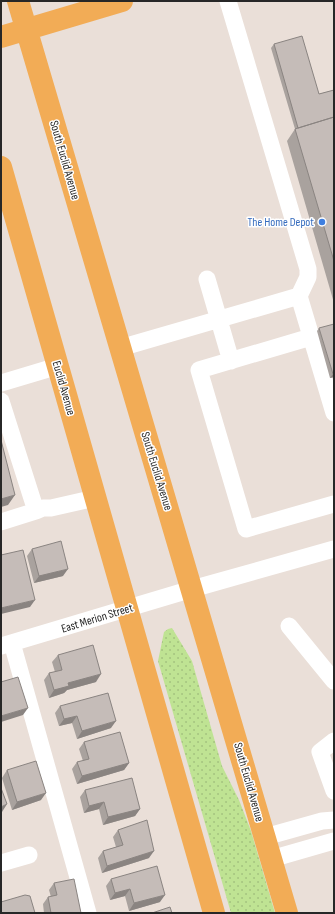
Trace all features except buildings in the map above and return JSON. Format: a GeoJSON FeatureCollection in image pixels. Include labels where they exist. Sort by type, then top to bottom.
{"type":"FeatureCollection","features":[{"type":"Feature","properties":{"kind":"main road"},"geometry":{"type":"LineString","coordinates":[[18,1],[26,29]]}},
{"type":"Feature","properties":{"kind":"main road"},"geometry":{"type":"LineString","coordinates":[[1,37],[122,1]]}},
{"type":"Feature","properties":{"kind":"main road","name":"South Euclid Avenue"},"geometry":{"type":"LineString","coordinates":[[26,29],[287,913]]}},
{"type":"Feature","properties":{"kind":"main road","name":"Euclid Avenue"},"geometry":{"type":"LineString","coordinates":[[1,167],[127,609]]}},
{"type":"Feature","properties":{"kind":"main road"},"geometry":{"type":"LineString","coordinates":[[127,609],[214,913]]}},
{"type":"Feature","properties":{"kind":"street"},"geometry":{"type":"LineString","coordinates":[[228,1],[308,269],[308,276],[300,296],[334,412]]}},
{"type":"Feature","properties":{"kind":"street"},"geometry":{"type":"LineString","coordinates":[[208,279],[231,361]]}},
{"type":"Feature","properties":{"kind":"street"},"geometry":{"type":"LineString","coordinates":[[120,348],[300,296]]}},
{"type":"Feature","properties":{"kind":"street"},"geometry":{"type":"LineString","coordinates":[[312,337],[199,370],[246,529],[334,504]]}},
{"type":"Feature","properties":{"kind":"street"},"geometry":{"type":"LineString","coordinates":[[1,383],[58,366]]}},
{"type":"Feature","properties":{"kind":"street"},"geometry":{"type":"LineString","coordinates":[[1,401],[36,511]]}},
{"type":"Feature","properties":{"kind":"street"},"geometry":{"type":"LineString","coordinates":[[1,522],[43,508],[51,508],[95,498]]}},
{"type":"Feature","properties":{"kind":"street","name":"East Merion Street"},"geometry":{"type":"LineString","coordinates":[[7,645],[192,589],[334,550]]}},
{"type":"Feature","properties":{"kind":"street"},"geometry":{"type":"LineString","coordinates":[[288,626],[334,681]]}},
{"type":"Feature","properties":{"kind":"street"},"geometry":{"type":"LineString","coordinates":[[7,645],[88,913]]}},
{"type":"Feature","properties":{"kind":"street"},"geometry":{"type":"LineString","coordinates":[[334,741],[320,752],[334,791]]}},
{"type":"Feature","properties":{"kind":"street"},"geometry":{"type":"LineString","coordinates":[[265,837],[322,821],[334,820]]}},
{"type":"Feature","properties":{"kind":"street"},"geometry":{"type":"LineString","coordinates":[[271,859],[334,841]]}},
{"type":"Feature","properties":{"kind":"street"},"geometry":{"type":"LineString","coordinates":[[1,863],[29,855]]}},
{"type":"Feature","properties":{"kind":"green space"},"geometry":{"type":"Polygon","coordinates":[[[172,628],[192,661],[222,766],[239,800],[251,831],[275,913],[231,913],[158,661],[164,632],[172,628]]]}},
{"type":"Feature","properties":{"kind":"place","name":"The Home Depot"},"geometry":{"type":"Point","coordinates":[322,222]}}]}
